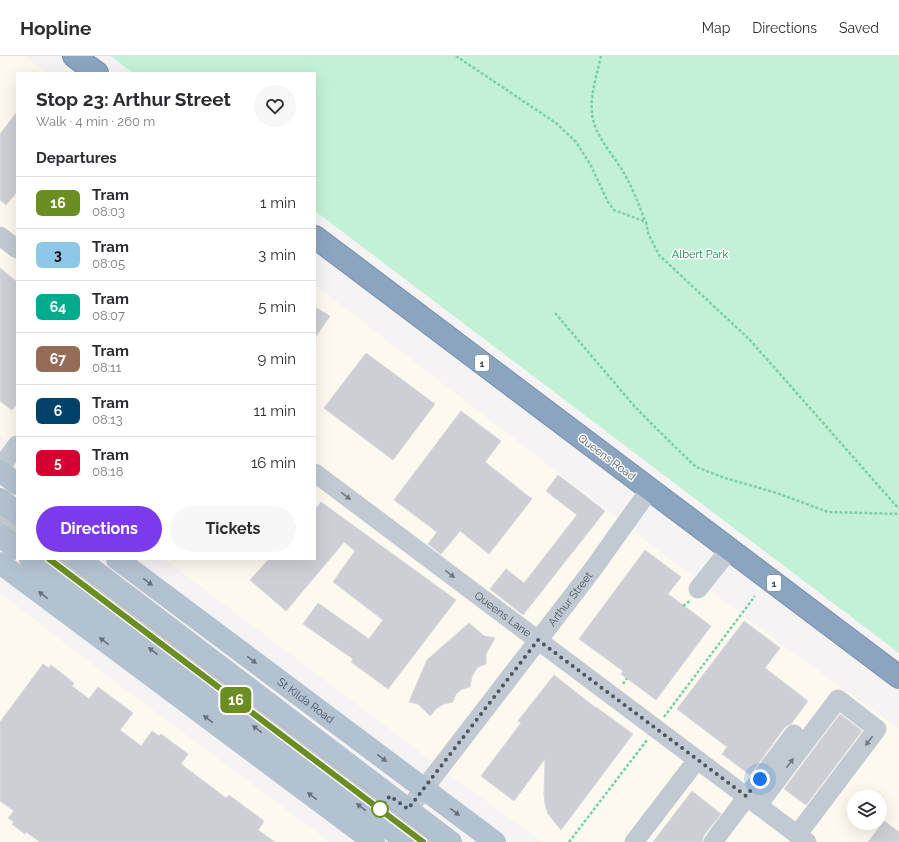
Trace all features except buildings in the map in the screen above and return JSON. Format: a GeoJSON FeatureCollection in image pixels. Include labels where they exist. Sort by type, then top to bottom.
{"type":"FeatureCollection","features":[{"type":"Feature","properties":{"kind":"highway"},"geometry":{"type":"LineString","coordinates":[[74,56],[95,72]]}},
{"type":"Feature","properties":{"kind":"highway","name":"Queens Road"},"geometry":{"type":"LineString","coordinates":[[316,238],[899,677]]}},
{"type":"Feature","properties":{"kind":"main road"},"geometry":{"type":"LineString","coordinates":[[0,470],[16,483]]}},
{"type":"Feature","properties":{"kind":"main road"},"geometry":{"type":"LineString","coordinates":[[0,499],[16,511]]}},
{"type":"Feature","properties":{"kind":"main road"},"geometry":{"type":"LineString","coordinates":[[0,536],[16,548]]}},
{"type":"Feature","properties":{"kind":"main road"},"geometry":{"type":"LineString","coordinates":[[31,560],[394,831]]}},
{"type":"Feature","properties":{"kind":"main road"},"geometry":{"type":"LineString","coordinates":[[80,560],[394,831]]}},
{"type":"Feature","properties":{"kind":"main road","name":"St Kilda Road"},"geometry":{"type":"LineString","coordinates":[[118,560],[495,842]]}},
{"type":"Feature","properties":{"kind":"main road"},"geometry":{"type":"LineString","coordinates":[[0,563],[74,619],[394,831],[451,842]]}},
{"type":"Feature","properties":{"kind":"street"},"geometry":{"type":"LineString","coordinates":[[0,236],[16,248]]}},
{"type":"Feature","properties":{"kind":"street"},"geometry":{"type":"LineString","coordinates":[[0,470],[16,446]]}},
{"type":"Feature","properties":{"kind":"street","name":"Queens Lane"},"geometry":{"type":"LineString","coordinates":[[316,474],[802,838]]}},
{"type":"Feature","properties":{"kind":"street","name":"Arthur Street"},"geometry":{"type":"LineString","coordinates":[[394,831],[424,789],[593,569],[650,489]]}},
{"type":"Feature","properties":{"kind":"street"},"geometry":{"type":"LineString","coordinates":[[0,517],[16,529]]}},
{"type":"Feature","properties":{"kind":"street"},"geometry":{"type":"LineString","coordinates":[[698,589],[730,550]]}},
{"type":"Feature","properties":{"kind":"street"},"geometry":{"type":"LineString","coordinates":[[56,560],[381,804],[394,831],[430,842]]}},
{"type":"Feature","properties":{"kind":"street"},"geometry":{"type":"LineString","coordinates":[[74,619],[87,602]]}},
{"type":"Feature","properties":{"kind":"street"},"geometry":{"type":"LineString","coordinates":[[713,842],[752,801],[838,699],[877,729],[802,838]]}},
{"type":"Feature","properties":{"kind":"street"},"geometry":{"type":"LineString","coordinates":[[752,801],[794,734]]}},
{"type":"Feature","properties":{"kind":"street"},"geometry":{"type":"LineString","coordinates":[[634,842],[697,760]]}},
{"type":"Feature","properties":{"kind":"path"},"geometry":{"type":"LineString","coordinates":[[456,56],[556,123],[576,142],[590,164],[608,202],[614,210],[646,222]]}},
{"type":"Feature","properties":{"kind":"path"},"geometry":{"type":"LineString","coordinates":[[601,56],[592,99],[592,114],[597,133],[623,172],[636,196],[646,222],[648,233],[659,255],[750,340],[899,509]]}},
{"type":"Feature","properties":{"kind":"path"},"geometry":{"type":"LineString","coordinates":[[555,313],[636,408],[696,467],[725,478],[777,493],[828,512],[899,514]]}},
{"type":"Feature","properties":{"kind":"shaded area"},"geometry":{"type":"Polygon","coordinates":[[[0,56],[25,56],[46,72],[16,72],[16,447],[0,436],[0,56]]]}},
{"type":"Feature","properties":{"kind":"shaded area"},"geometry":{"type":"Polygon","coordinates":[[[316,286],[766,633],[899,729],[899,842],[542,842],[165,560],[316,560],[316,286]]]}},
{"type":"Feature","properties":{"kind":"shaded area"},"geometry":{"type":"Polygon","coordinates":[[[0,593],[119,685],[330,842],[0,842],[0,593]]]}},
{"type":"Feature","properties":{"kind":"green space","name":"Albert Park"},"geometry":{"type":"Polygon","coordinates":[[[111,56],[899,56],[899,653],[316,212],[316,72],[132,72],[111,56]]]}},
{"type":"Feature","properties":{"kind":"tram line"},"geometry":{"type":"LineString","coordinates":[[0,513],[16,525]]}},
{"type":"Feature","properties":{"kind":"tram line"},"geometry":{"type":"LineString","coordinates":[[0,522],[16,534]]}},
{"type":"Feature","properties":{"kind":"tram line"},"geometry":{"type":"LineString","coordinates":[[50,560],[423,842]]}},
{"type":"Feature","properties":{"kind":"tram line","name":"16"},"geometry":{"type":"LineString","coordinates":[[50,560],[423,842]]}},
{"type":"Feature","properties":{"kind":"tram line"},"geometry":{"type":"LineString","coordinates":[[62,560],[435,842]]}},
{"type":"Feature","properties":{"kind":"route"},"geometry":{"type":"LineString","coordinates":[[380,809],[390,796],[408,809],[538,640],[746,796],[760,779]]}}]}
